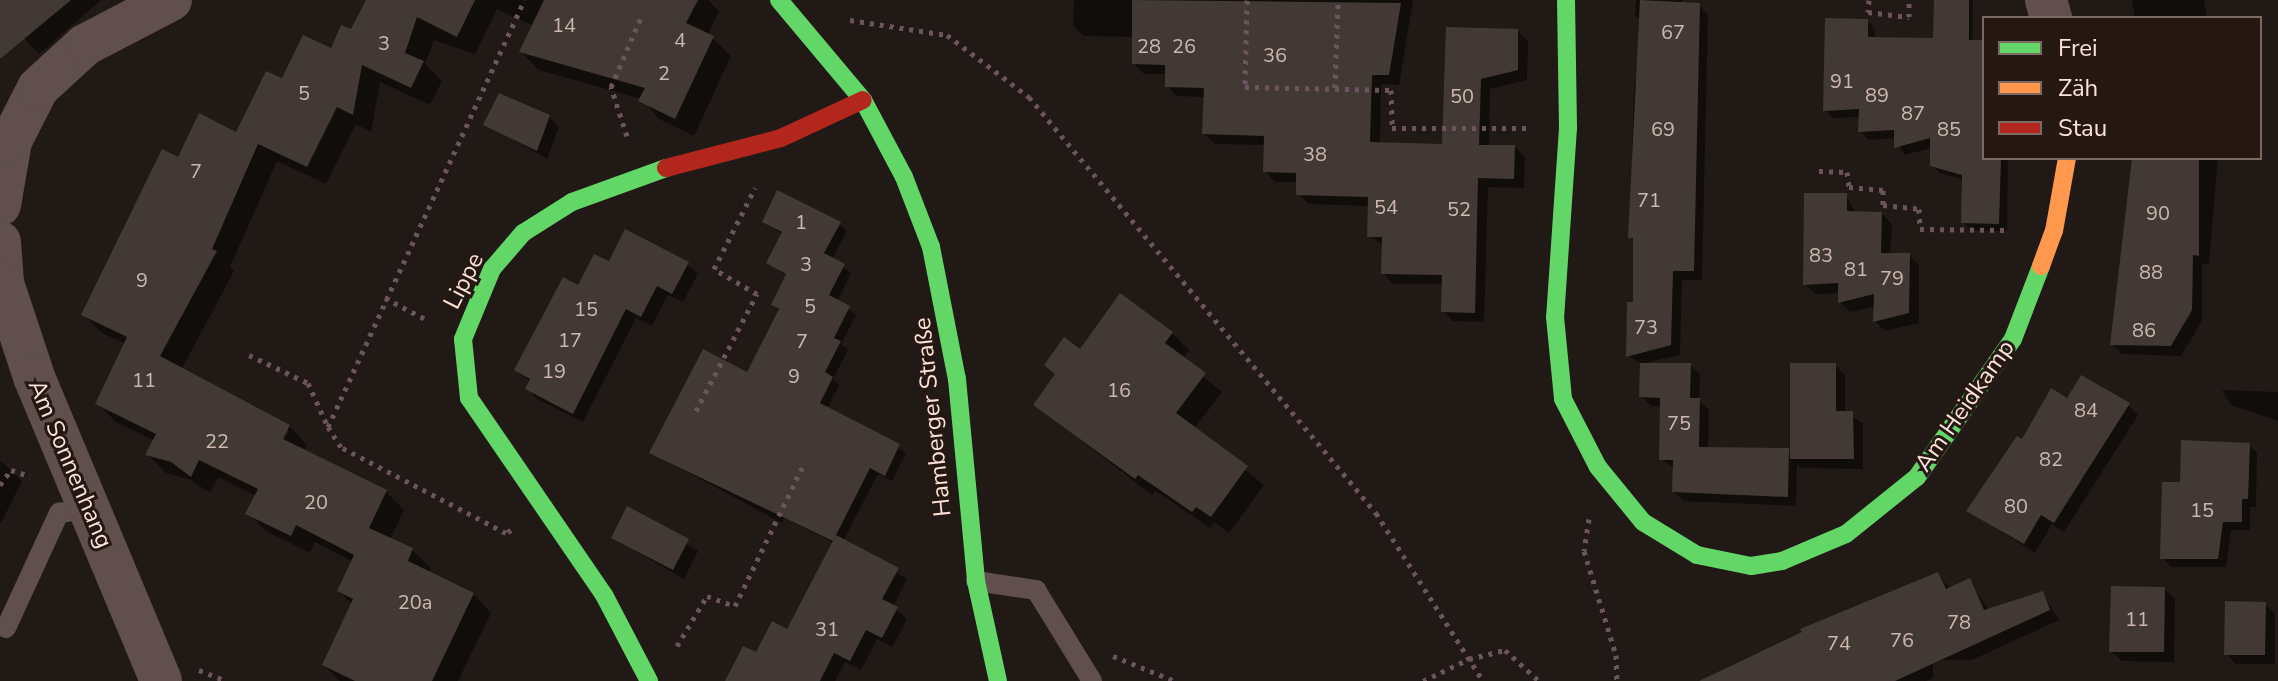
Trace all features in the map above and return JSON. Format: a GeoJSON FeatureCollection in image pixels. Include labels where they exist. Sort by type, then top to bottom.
{"type":"FeatureCollection","features":[{"type":"Feature","properties":{"kind":"street"},"geometry":{"type":"LineString","coordinates":[[0,205],[11,141],[38,88],[85,45],[171,0]]}},
{"type":"Feature","properties":{"kind":"street","name":"Am Heidkamp"},"geometry":{"type":"LineString","coordinates":[[1566,0],[1568,128],[1555,317],[1563,399],[1598,467],[1643,522],[1697,555],[1751,566],[1782,561],[1846,534],[1917,477],[1951,436],[2013,339],[2054,231],[2067,160]]}},
{"type":"Feature","properties":{"kind":"street","name":"Hamberger Straße"},"geometry":{"type":"LineString","coordinates":[[784,5],[863,100],[904,177],[934,260],[957,379],[976,581],[998,681]]}},
{"type":"Feature","properties":{"kind":"street","name":"Lippe"},"geometry":{"type":"LineString","coordinates":[[648,678],[604,595],[469,398],[463,339],[492,269],[523,233],[572,202],[640,175],[781,138],[863,100]]}},
{"type":"Feature","properties":{"kind":"street","name":"Am Sonnenhang"},"geometry":{"type":"LineString","coordinates":[[0,242],[3,283],[34,377],[161,681]]}},
{"type":"Feature","properties":{"kind":"lane"},"geometry":{"type":"LineString","coordinates":[[6,628],[59,513],[88,509]]}},
{"type":"Feature","properties":{"kind":"lane"},"geometry":{"type":"LineString","coordinates":[[976,581],[1036,590],[1065,629],[1092,681]]}},
{"type":"Feature","properties":{"kind":"path"},"geometry":{"type":"LineString","coordinates":[[1247,0],[1245,87],[1391,90],[1392,128],[1568,128]]}},
{"type":"Feature","properties":{"kind":"path"},"geometry":{"type":"LineString","coordinates":[[1335,88],[1338,0]]}},
{"type":"Feature","properties":{"kind":"path"},"geometry":{"type":"LineString","coordinates":[[1869,0],[1868,12],[1909,17],[1909,0]]}},
{"type":"Feature","properties":{"kind":"path"},"geometry":{"type":"LineString","coordinates":[[784,5],[947,35],[1029,97],[1376,513],[1483,681]]}},
{"type":"Feature","properties":{"kind":"path"},"geometry":{"type":"LineString","coordinates":[[640,175],[611,87],[641,17]]}},
{"type":"Feature","properties":{"kind":"path"},"geometry":{"type":"LineString","coordinates":[[696,411],[757,294],[714,269],[781,138]]}},
{"type":"Feature","properties":{"kind":"path"},"geometry":{"type":"LineString","coordinates":[[1819,171],[1847,172],[1849,187],[1883,190],[1883,205],[1919,209],[1920,229],[2054,231]]}},
{"type":"Feature","properties":{"kind":"path"},"geometry":{"type":"LineString","coordinates":[[249,355],[308,383],[328,427]]}},
{"type":"Feature","properties":{"kind":"path"},"geometry":{"type":"LineString","coordinates":[[648,678],[680,643],[707,596],[735,606],[804,464]]}},
{"type":"Feature","properties":{"kind":"path"},"geometry":{"type":"LineString","coordinates":[[1598,467],[1584,551],[1616,655],[1617,681]]}},
{"type":"Feature","properties":{"kind":"path"},"geometry":{"type":"LineString","coordinates":[[1065,629],[1125,662],[1175,681]]}},
{"type":"Feature","properties":{"kind":"path"},"geometry":{"type":"LineString","coordinates":[[1423,681],[1469,659],[1505,650],[1539,681]]}},
{"type":"Feature","properties":{"kind":"building"},"geometry":{"type":"Polygon","coordinates":[[[0,0],[71,0],[0,59],[0,0]]]}},
{"type":"Feature","properties":{"kind":"building"},"geometry":{"type":"Polygon","coordinates":[[[366,0],[475,0],[457,37],[417,17],[405,53],[424,61],[411,88],[362,65],[353,115],[337,107],[307,167],[258,144],[212,249],[217,251],[160,356],[290,425],[283,439],[387,490],[369,528],[413,548],[408,561],[474,593],[432,681],[355,681],[322,665],[353,599],[337,591],[354,555],[296,525],[291,536],[245,514],[258,489],[199,460],[191,477],[171,462],[145,455],[156,434],[95,404],[127,337],[81,315],[162,149],[178,157],[199,113],[236,132],[266,71],[282,78],[303,35],[331,48],[341,25],[351,29],[366,0]]]}},
{"type":"Feature","properties":{"kind":"building"},"geometry":{"type":"Polygon","coordinates":[[[544,0],[698,0],[686,23],[714,36],[675,119],[638,101],[645,88],[519,52],[544,0]]]}},
{"type":"Feature","properties":{"kind":"building"},"geometry":{"type":"Polygon","coordinates":[[[1132,0],[1401,3],[1389,75],[1372,75],[1370,142],[1442,144],[1446,27],[1518,29],[1518,70],[1481,79],[1479,145],[1515,145],[1514,179],[1478,178],[1475,313],[1441,312],[1442,275],[1381,274],[1382,237],[1367,237],[1368,197],[1296,195],[1296,173],[1263,172],[1264,136],[1202,134],[1204,88],[1165,87],[1165,65],[1132,64],[1132,0]]]}},
{"type":"Feature","properties":{"kind":"building"},"geometry":{"type":"Polygon","coordinates":[[[1640,0],[1700,3],[1694,271],[1673,271],[1671,345],[1626,357],[1627,302],[1633,302],[1633,238],[1628,238],[1640,0]]]}},
{"type":"Feature","properties":{"kind":"building"},"geometry":{"type":"Polygon","coordinates":[[[1934,0],[1969,0],[1969,40],[1982,40],[1982,160],[2001,160],[1999,224],[1961,223],[1962,175],[1930,166],[1930,138],[1894,148],[1894,130],[1858,132],[1859,109],[1823,111],[1825,18],[1868,19],[1868,37],[1933,38],[1934,0]]]}},
{"type":"Feature","properties":{"kind":"building"},"geometry":{"type":"Polygon","coordinates":[[[499,93],[550,115],[537,151],[483,125],[499,93]]]}},
{"type":"Feature","properties":{"kind":"building"},"geometry":{"type":"Polygon","coordinates":[[[2132,160],[2199,160],[2199,256],[2193,255],[2192,310],[2171,346],[2110,345],[2132,160]]]}},
{"type":"Feature","properties":{"kind":"building"},"geometry":{"type":"Polygon","coordinates":[[[777,190],[841,222],[824,253],[845,264],[829,295],[850,306],[834,338],[841,341],[825,372],[833,377],[820,403],[900,444],[885,476],[870,468],[833,541],[649,453],[703,349],[747,372],[779,309],[771,305],[786,274],[766,263],[782,232],[762,222],[777,190]]]}},
{"type":"Feature","properties":{"kind":"building"},"geometry":{"type":"Polygon","coordinates":[[[1804,193],[1847,193],[1847,211],[1882,212],[1881,253],[1910,253],[1909,313],[1873,322],[1874,294],[1838,303],[1838,283],[1803,285],[1804,193]]]}},
{"type":"Feature","properties":{"kind":"building"},"geometry":{"type":"Polygon","coordinates":[[[625,229],[689,262],[672,294],[657,286],[641,317],[626,309],[573,414],[525,389],[530,379],[514,370],[563,277],[578,285],[594,254],[609,261],[625,229]]]}},
{"type":"Feature","properties":{"kind":"building"},"geometry":{"type":"Polygon","coordinates":[[[1120,293],[1173,332],[1165,343],[1206,373],[1176,413],[1248,466],[1211,517],[1196,507],[1192,512],[1138,475],[1135,479],[1033,405],[1055,374],[1044,365],[1064,337],[1080,349],[1120,293]]]}},
{"type":"Feature","properties":{"kind":"building"},"geometry":{"type":"Polygon","coordinates":[[[1640,363],[1691,363],[1690,398],[1700,398],[1699,447],[1789,448],[1788,497],[1672,492],[1673,460],[1659,460],[1660,398],[1639,397],[1640,363]]]}},
{"type":"Feature","properties":{"kind":"building"},"geometry":{"type":"Polygon","coordinates":[[[1790,363],[1836,363],[1836,411],[1853,411],[1854,459],[1790,459],[1790,363]]]}},
{"type":"Feature","properties":{"kind":"building"},"geometry":{"type":"Polygon","coordinates":[[[2081,375],[2130,403],[2054,523],[2041,515],[2024,544],[1966,511],[2017,436],[2022,439],[2051,388],[2067,398],[2081,375]]]}},
{"type":"Feature","properties":{"kind":"building"},"geometry":{"type":"Polygon","coordinates":[[[2181,440],[2250,443],[2248,499],[2242,499],[2242,522],[2223,522],[2218,559],[2160,559],[2162,482],[2180,482],[2181,440]]]}},
{"type":"Feature","properties":{"kind":"building"},"geometry":{"type":"Polygon","coordinates":[[[627,506],[689,539],[673,570],[611,538],[627,506]]]}},
{"type":"Feature","properties":{"kind":"building"},"geometry":{"type":"Polygon","coordinates":[[[836,535],[899,568],[882,599],[898,607],[882,638],[866,630],[850,661],[834,653],[820,681],[725,681],[743,646],[756,652],[772,621],[787,629],[836,535]]]}},
{"type":"Feature","properties":{"kind":"building"},"geometry":{"type":"Polygon","coordinates":[[[1938,572],[1946,589],[1970,578],[1984,610],[2043,591],[2050,610],[1895,681],[1699,681],[1802,632],[1800,629],[1938,572]]]}},
{"type":"Feature","properties":{"kind":"building"},"geometry":{"type":"Polygon","coordinates":[[[2111,586],[2165,587],[2164,652],[2109,652],[2111,586]]]}},
{"type":"Feature","properties":{"kind":"building"},"geometry":{"type":"Polygon","coordinates":[[[2225,601],[2266,602],[2265,655],[2224,655],[2225,601]]]}},
{"type":"Feature","properties":{"kind":"traffic: fast"},"geometry":{"type":"LineString","coordinates":[[779,0],[863,100],[904,177],[931,247],[957,379],[976,581],[998,681]]}},
{"type":"Feature","properties":{"kind":"traffic: fast"},"geometry":{"type":"LineString","coordinates":[[1566,0],[1568,128],[1555,317],[1563,399],[1598,467],[1643,522],[1697,555],[1751,566],[1782,561],[1846,534],[1917,477],[2013,339],[2041,266]]}},
{"type":"Feature","properties":{"kind":"traffic: fast"},"geometry":{"type":"LineString","coordinates":[[649,681],[604,595],[469,398],[463,339],[492,269],[523,233],[572,202],[666,168]]}},
{"type":"Feature","properties":{"kind":"traffic: slow"},"geometry":{"type":"LineString","coordinates":[[2041,266],[2054,231],[2067,160]]}},
{"type":"Feature","properties":{"kind":"traffic: jam"},"geometry":{"type":"LineString","coordinates":[[666,168],[781,138],[863,100]]}}]}
